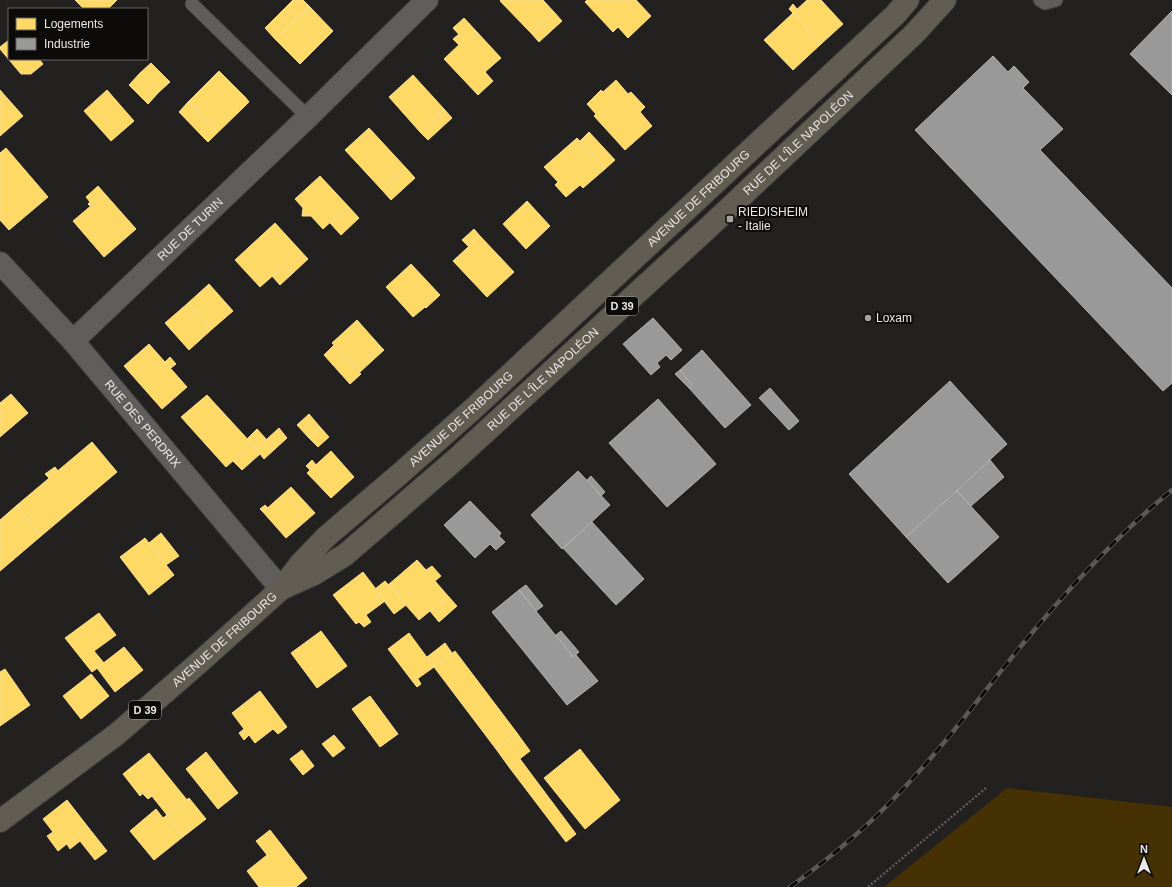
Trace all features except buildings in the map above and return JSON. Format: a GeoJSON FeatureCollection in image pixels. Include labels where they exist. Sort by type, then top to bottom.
{"type":"FeatureCollection","features":[{"type":"Feature","properties":{"kind":"main road","name":"AVENUE DE FRIBOURG"},"geometry":{"type":"LineString","coordinates":[[0,821],[117,734],[281,589],[301,563],[326,537],[473,409],[895,15],[908,0]]}},
{"type":"Feature","properties":{"kind":"main road","name":"RUE DE L'ÎLE NAPOLÉON"},"geometry":{"type":"LineString","coordinates":[[281,589],[314,574],[345,555],[456,459],[710,226],[914,34],[945,0]]}},
{"type":"Feature","properties":{"kind":"street","name":"RUE DE TURIN"},"geometry":{"type":"LineString","coordinates":[[73,341],[308,117],[427,0]]}},
{"type":"Feature","properties":{"kind":"street","name":"RUE DES PERDRIX"},"geometry":{"type":"LineString","coordinates":[[0,263],[73,341],[281,589]]}},
{"type":"Feature","properties":{"kind":"lane"},"geometry":{"type":"LineString","coordinates":[[1040,0],[1045,3],[1056,0]]}},
{"type":"Feature","properties":{"kind":"lane"},"geometry":{"type":"LineString","coordinates":[[192,4],[308,117]]}},
{"type":"Feature","properties":{"kind":"path"},"geometry":{"type":"LineString","coordinates":[[868,887],[986,788]]}},
{"type":"Feature","properties":{"kind":"shaded area"},"geometry":{"type":"Polygon","coordinates":[[[1007,788],[1172,807],[1172,887],[884,887],[1007,788]]]}},
{"type":"Feature","properties":{"kind":"railway"},"geometry":{"type":"LineString","coordinates":[[790,887],[849,841],[918,773],[1056,604],[1131,526],[1172,490]]}},
{"type":"Feature","properties":{"kind":"place","name":"RIEDISHEIM - Italie"},"geometry":{"type":"Point","coordinates":[730,219]}},
{"type":"Feature","properties":{"kind":"place","name":"Loxam"},"geometry":{"type":"Point","coordinates":[868,318]}}]}
